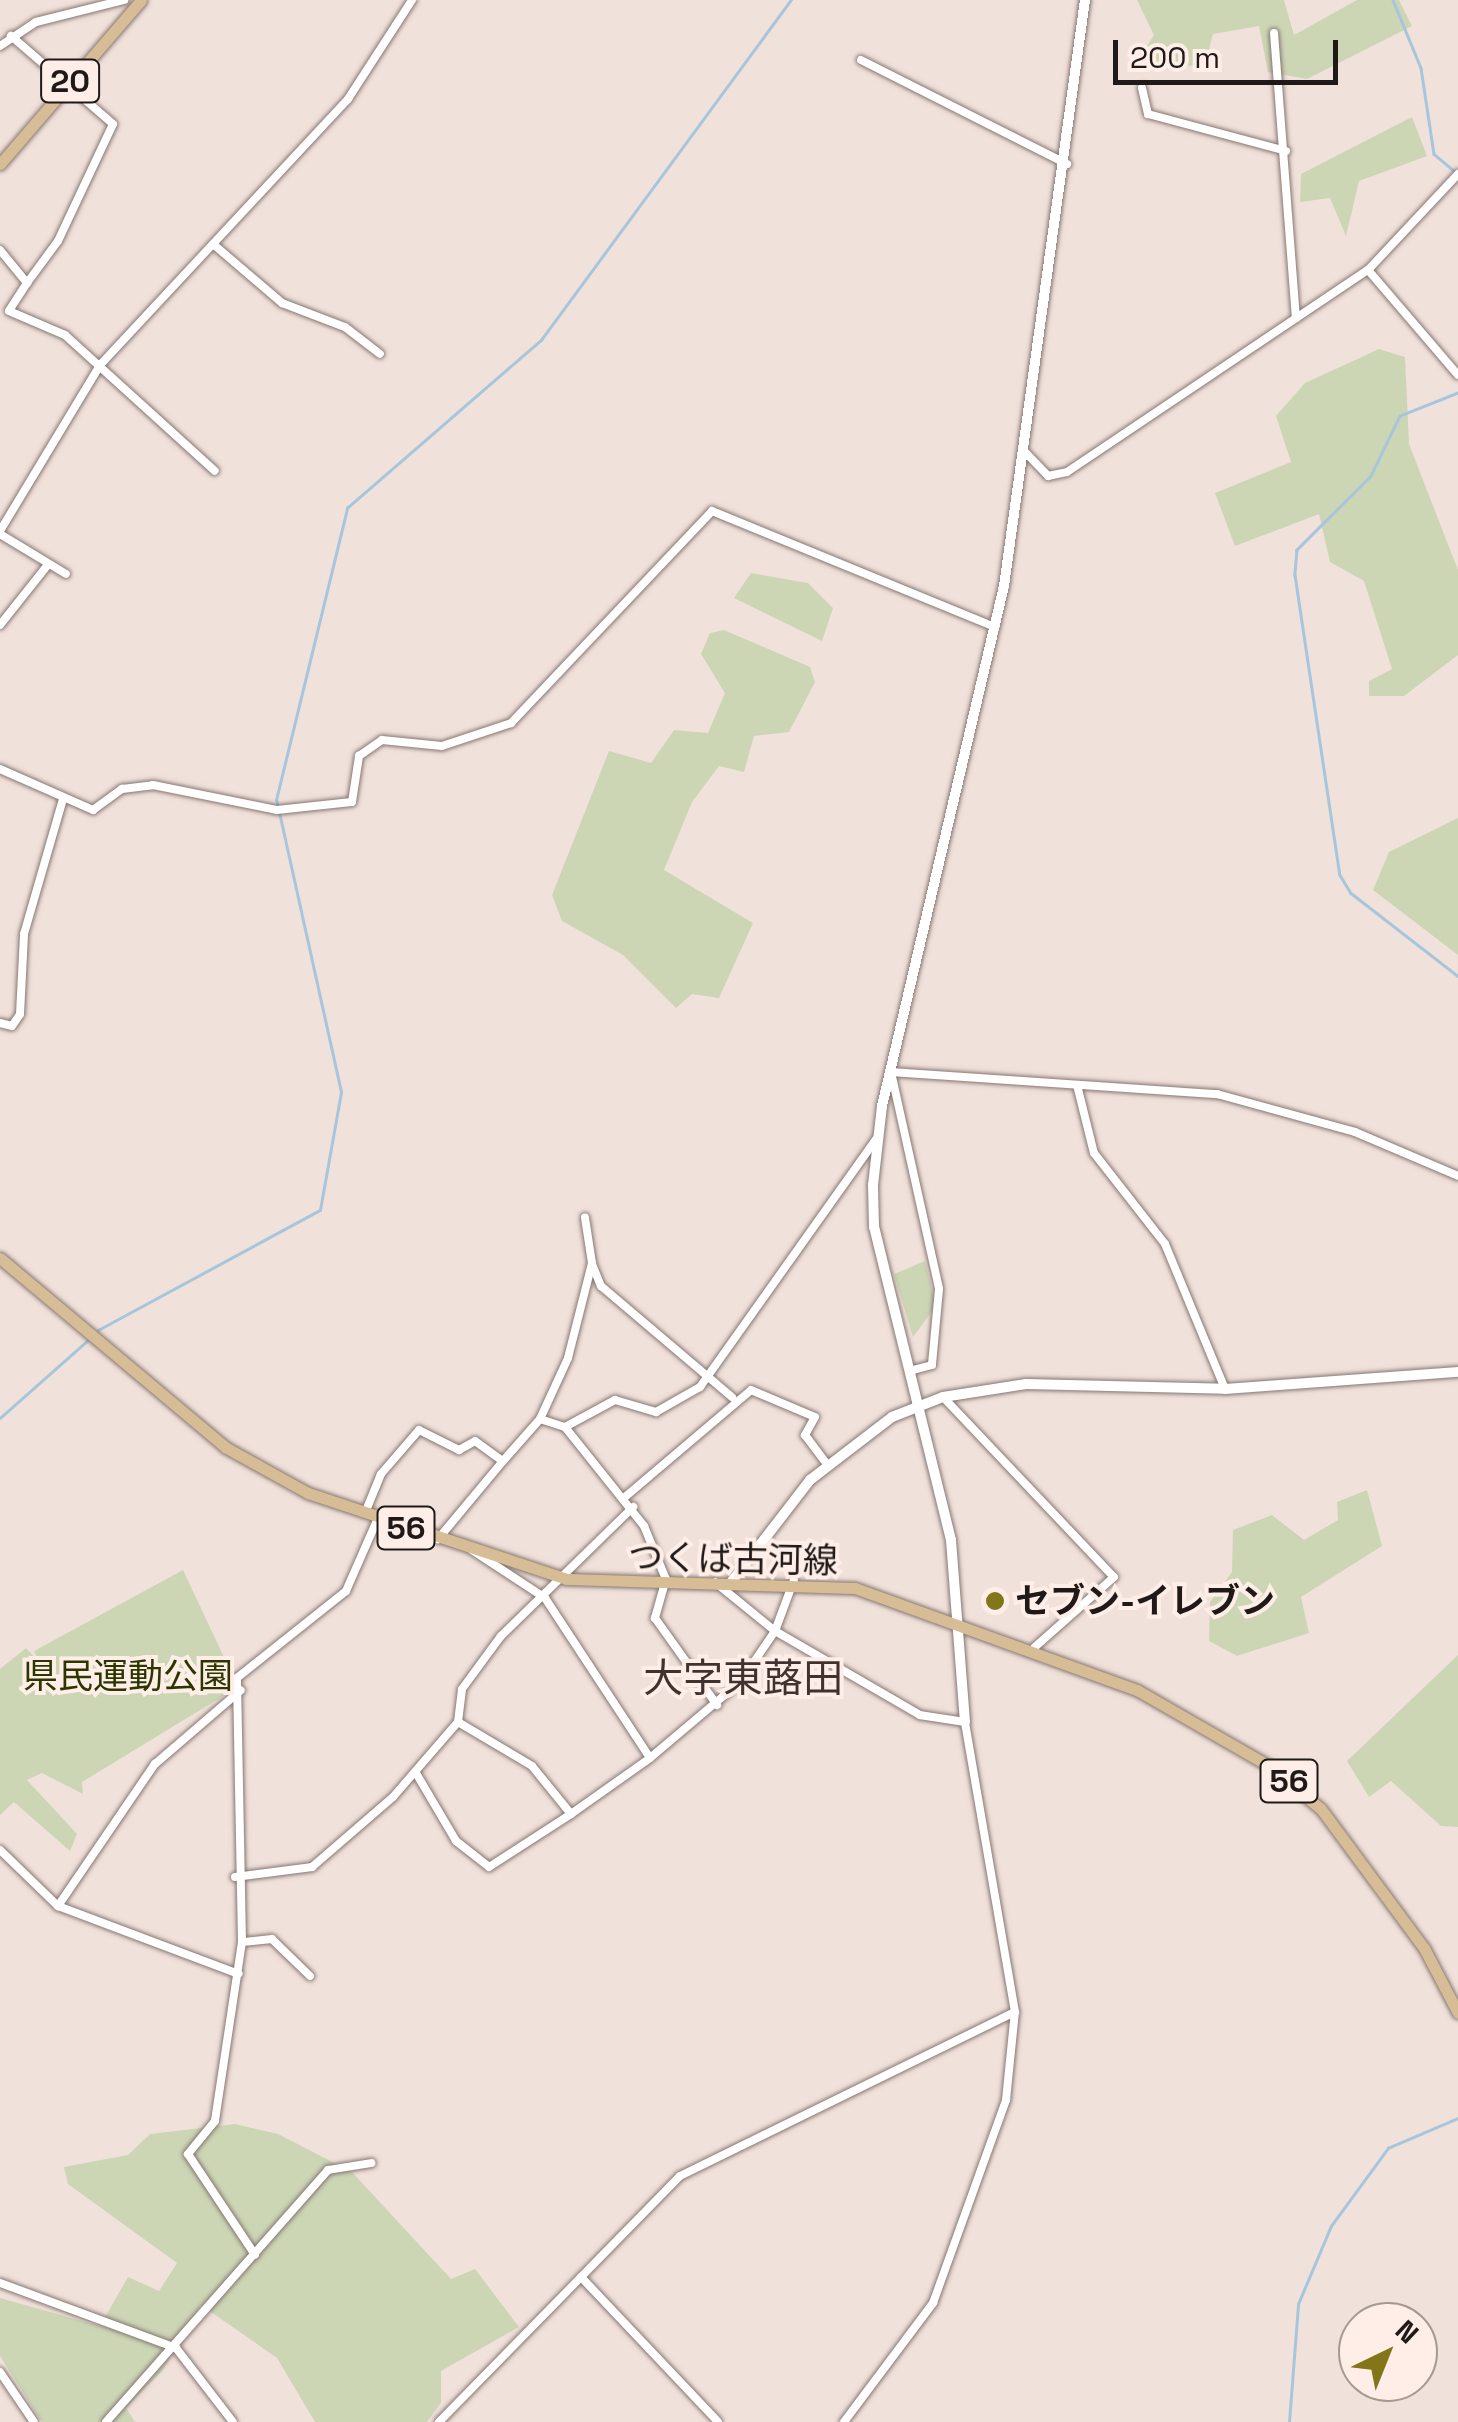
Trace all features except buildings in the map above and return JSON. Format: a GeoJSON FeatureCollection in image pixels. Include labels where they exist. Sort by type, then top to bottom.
{"type":"FeatureCollection","features":[{"type":"Feature","properties":{"kind":"main road","name":"20"},"geometry":{"type":"LineString","coordinates":[[0,164],[141,0]]}},
{"type":"Feature","properties":{"kind":"main road","name":"つくば古河線"},"geometry":{"type":"LineString","coordinates":[[0,1258],[225,1447],[288,1486],[566,1579],[666,1586],[794,1580],[855,1588],[1035,1648],[1137,1690],[1303,1792],[1370,1870],[1458,2012]]}},
{"type":"Feature","properties":{"kind":"street"},"geometry":{"type":"LineString","coordinates":[[0,46],[11,36],[124,0]]}},
{"type":"Feature","properties":{"kind":"street"},"geometry":{"type":"LineString","coordinates":[[66,574],[0,533],[100,365],[348,99],[412,0]]}},
{"type":"Feature","properties":{"kind":"street"},"geometry":{"type":"LineString","coordinates":[[844,2422],[938,2292],[1006,2100],[1015,2012],[965,1722],[960,1623],[920,1405],[874,1227],[876,1139],[995,626],[1026,453],[1067,164],[1085,0]]}},
{"type":"Feature","properties":{"kind":"street"},"geometry":{"type":"LineString","coordinates":[[1274,33],[1296,318]]}},
{"type":"Feature","properties":{"kind":"street"},"geometry":{"type":"LineString","coordinates":[[11,36],[62,90],[113,124],[58,241],[10,311],[65,336],[215,472]]}},
{"type":"Feature","properties":{"kind":"street"},"geometry":{"type":"LineString","coordinates":[[861,60],[1067,164]]}},
{"type":"Feature","properties":{"kind":"street"},"geometry":{"type":"LineString","coordinates":[[1142,88],[1148,114],[1286,151]]}},
{"type":"Feature","properties":{"kind":"street"},"geometry":{"type":"LineString","coordinates":[[1026,453],[1055,478],[1368,270],[1458,174]]}},
{"type":"Feature","properties":{"kind":"street"},"geometry":{"type":"LineString","coordinates":[[213,244],[282,303],[345,327],[380,354]]}},
{"type":"Feature","properties":{"kind":"street"},"geometry":{"type":"LineString","coordinates":[[0,250],[28,282]]}},
{"type":"Feature","properties":{"kind":"street"},"geometry":{"type":"LineString","coordinates":[[1368,270],[1458,375]]}},
{"type":"Feature","properties":{"kind":"street"},"geometry":{"type":"LineString","coordinates":[[0,769],[63,799],[103,810],[122,789],[171,784],[277,810],[352,802],[358,756],[382,740],[442,746],[511,722],[712,512],[995,626]]}},
{"type":"Feature","properties":{"kind":"street"},"geometry":{"type":"LineString","coordinates":[[0,626],[48,566]]}},
{"type":"Feature","properties":{"kind":"street"},"geometry":{"type":"LineString","coordinates":[[0,1023],[12,1026],[20,1014],[24,934],[63,799]]}},
{"type":"Feature","properties":{"kind":"street"},"geometry":{"type":"LineString","coordinates":[[891,1072],[1217,1094],[1355,1132],[1458,1176]]}},
{"type":"Feature","properties":{"kind":"street"},"geometry":{"type":"LineString","coordinates":[[891,1072],[939,1289],[932,1365],[910,1371]]}},
{"type":"Feature","properties":{"kind":"street"},"geometry":{"type":"LineString","coordinates":[[1078,1085],[1094,1153],[1165,1244],[1225,1390]]}},
{"type":"Feature","properties":{"kind":"street"},"geometry":{"type":"LineString","coordinates":[[564,1427],[615,1400],[656,1412],[710,1378],[743,1338],[771,1277],[876,1139]]}},
{"type":"Feature","properties":{"kind":"street"},"geometry":{"type":"LineString","coordinates":[[585,1218],[592,1263],[601,1286],[732,1397]]}},
{"type":"Feature","properties":{"kind":"street"},"geometry":{"type":"LineString","coordinates":[[438,1538],[540,1419],[568,1358],[592,1263]]}},
{"type":"Feature","properties":{"kind":"street"},"geometry":{"type":"LineString","coordinates":[[732,1582],[752,1545],[828,1465],[920,1405],[942,1397],[1026,1384],[1225,1390],[1458,1372]]}},
{"type":"Feature","properties":{"kind":"street"},"geometry":{"type":"LineString","coordinates":[[625,1496],[732,1397],[750,1390],[815,1417],[805,1434],[828,1465]]}},
{"type":"Feature","properties":{"kind":"street"},"geometry":{"type":"LineString","coordinates":[[942,1397],[1114,1577],[1035,1648]]}},
{"type":"Feature","properties":{"kind":"street"},"geometry":{"type":"LineString","coordinates":[[540,1419],[564,1427],[633,1507],[666,1586],[655,1618],[717,1705]]}},
{"type":"Feature","properties":{"kind":"street"},"geometry":{"type":"LineString","coordinates":[[364,1513],[382,1474],[419,1430],[459,1450],[475,1442],[503,1462]]}},
{"type":"Feature","properties":{"kind":"street"},"geometry":{"type":"LineString","coordinates":[[235,1878],[312,1867],[416,1773],[458,1722],[475,1668],[633,1507]]}},
{"type":"Feature","properties":{"kind":"street"},"geometry":{"type":"LineString","coordinates":[[255,2255],[188,2154],[215,2121],[240,1974],[242,1942],[235,1878],[241,1690],[237,1678],[346,1591],[378,1518]]}},
{"type":"Feature","properties":{"kind":"street"},"geometry":{"type":"LineString","coordinates":[[472,1550],[545,1598],[650,1758]]}},
{"type":"Feature","properties":{"kind":"street"},"geometry":{"type":"LineString","coordinates":[[416,1773],[456,1841],[489,1867],[572,1814],[717,1705],[774,1631],[794,1580]]}},
{"type":"Feature","properties":{"kind":"street"},"geometry":{"type":"LineString","coordinates":[[716,1582],[774,1631],[920,1715],[965,1722]]}},
{"type":"Feature","properties":{"kind":"street"},"geometry":{"type":"LineString","coordinates":[[58,1906],[155,1764],[241,1690]]}},
{"type":"Feature","properties":{"kind":"street"},"geometry":{"type":"LineString","coordinates":[[458,1722],[532,1766],[572,1814]]}},
{"type":"Feature","properties":{"kind":"street"},"geometry":{"type":"LineString","coordinates":[[0,1850],[58,1906],[240,1974]]}},
{"type":"Feature","properties":{"kind":"street"},"geometry":{"type":"LineString","coordinates":[[242,1942],[272,1939],[310,1976]]}},
{"type":"Feature","properties":{"kind":"street"},"geometry":{"type":"LineString","coordinates":[[444,2420],[680,2176],[1015,2012]]}},
{"type":"Feature","properties":{"kind":"street"},"geometry":{"type":"LineString","coordinates":[[106,2422],[176,2348],[328,2170],[371,2163]]}},
{"type":"Feature","properties":{"kind":"street"},"geometry":{"type":"LineString","coordinates":[[581,2277],[718,2422]]}},
{"type":"Feature","properties":{"kind":"street"},"geometry":{"type":"LineString","coordinates":[[0,2283],[176,2348],[233,2422]]}},
{"type":"Feature","properties":{"kind":"street"},"geometry":{"type":"LineString","coordinates":[[0,2372],[34,2422]]}},
{"type":"Feature","properties":{"kind":"green space"},"geometry":{"type":"Polygon","coordinates":[[[1137,0],[1284,0],[1294,35],[1357,0],[1399,0],[1412,26],[1307,79],[1268,72],[1259,26],[1213,34],[1205,64],[1162,69],[1137,62],[1154,35],[1137,0]]]}},
{"type":"Feature","properties":{"kind":"green space"},"geometry":{"type":"Polygon","coordinates":[[[1412,117],[1427,156],[1359,181],[1346,236],[1330,198],[1300,202],[1301,174],[1412,117]]]}},
{"type":"Feature","properties":{"kind":"green space"},"geometry":{"type":"Polygon","coordinates":[[[1379,349],[1405,357],[1409,444],[1458,570],[1458,655],[1404,696],[1369,696],[1369,681],[1392,669],[1364,581],[1330,562],[1319,514],[1235,546],[1215,493],[1291,462],[1276,416],[1305,383],[1379,349]]]}},
{"type":"Feature","properties":{"kind":"green space"},"geometry":{"type":"Polygon","coordinates":[[[751,573],[808,583],[833,608],[822,641],[734,598],[751,573]]]}},
{"type":"Feature","properties":{"kind":"green space"},"geometry":{"type":"Polygon","coordinates":[[[724,630],[810,667],[815,682],[789,732],[754,736],[744,772],[719,766],[692,802],[664,870],[753,923],[719,998],[692,994],[676,1008],[623,955],[562,921],[552,895],[609,751],[651,763],[674,730],[708,733],[725,693],[701,654],[710,633],[724,630]]]}},
{"type":"Feature","properties":{"kind":"green space"},"geometry":{"type":"Polygon","coordinates":[[[1458,818],[1458,955],[1373,890],[1389,852],[1458,818]]]}},
{"type":"Feature","properties":{"kind":"green space"},"geometry":{"type":"Polygon","coordinates":[[[925,1261],[936,1306],[913,1337],[894,1274],[925,1261]]]}},
{"type":"Feature","properties":{"kind":"green space"},"geometry":{"type":"Polygon","coordinates":[[[1367,1490],[1382,1546],[1301,1597],[1309,1633],[1237,1656],[1209,1641],[1210,1602],[1232,1572],[1233,1530],[1272,1515],[1304,1540],[1338,1520],[1337,1502],[1367,1490]]]}},
{"type":"Feature","properties":{"kind":"green space","name":"県民運動公園"},"geometry":{"type":"Polygon","coordinates":[[[183,1570],[238,1687],[82,1782],[83,1794],[42,1773],[27,1780],[77,1834],[70,1851],[14,1802],[0,1815],[0,1669],[26,1648],[40,1663],[34,1651],[183,1570]]]}},
{"type":"Feature","properties":{"kind":"green space"},"geometry":{"type":"Polygon","coordinates":[[[1458,1655],[1458,1827],[1441,1826],[1391,1781],[1369,1797],[1347,1761],[1458,1655]]]}},
{"type":"Feature","properties":{"kind":"green space"},"geometry":{"type":"Polygon","coordinates":[[[235,2124],[278,2134],[352,2172],[451,2279],[475,2269],[519,2327],[441,2371],[441,2403],[427,2422],[315,2422],[277,2358],[201,2305],[163,2370],[126,2408],[135,2422],[42,2422],[0,2356],[0,2298],[100,2326],[128,2277],[159,2291],[177,2263],[68,2184],[64,2167],[128,2155],[150,2134],[235,2124]]]}},
{"type":"Feature","properties":{"kind":"waterway"},"geometry":{"type":"LineString","coordinates":[[98,1330],[320,1210],[341,1092],[276,800],[347,508],[541,340],[791,0]]}},
{"type":"Feature","properties":{"kind":"waterway"},"geometry":{"type":"LineString","coordinates":[[1393,0],[1421,68],[1434,154],[1454,171]]}},
{"type":"Feature","properties":{"kind":"waterway"},"geometry":{"type":"LineString","coordinates":[[1458,393],[1400,416],[1371,476],[1297,550],[1295,575],[1340,875],[1351,893],[1458,976]]}},
{"type":"Feature","properties":{"kind":"waterway"},"geometry":{"type":"LineString","coordinates":[[0,1418],[87,1341]]}},
{"type":"Feature","properties":{"kind":"waterway"},"geometry":{"type":"LineString","coordinates":[[1289,2422],[1298,2304],[1331,2226],[1388,2148],[1458,2118]]}},
{"type":"Feature","properties":{"kind":"place","name":"セブン-イレブン"},"geometry":{"type":"Point","coordinates":[995,1601]}},
{"type":"Feature","properties":{"kind":"district","name":"大字東蕗田"},"geometry":{"type":"Point","coordinates":[743,1679]}}]}
